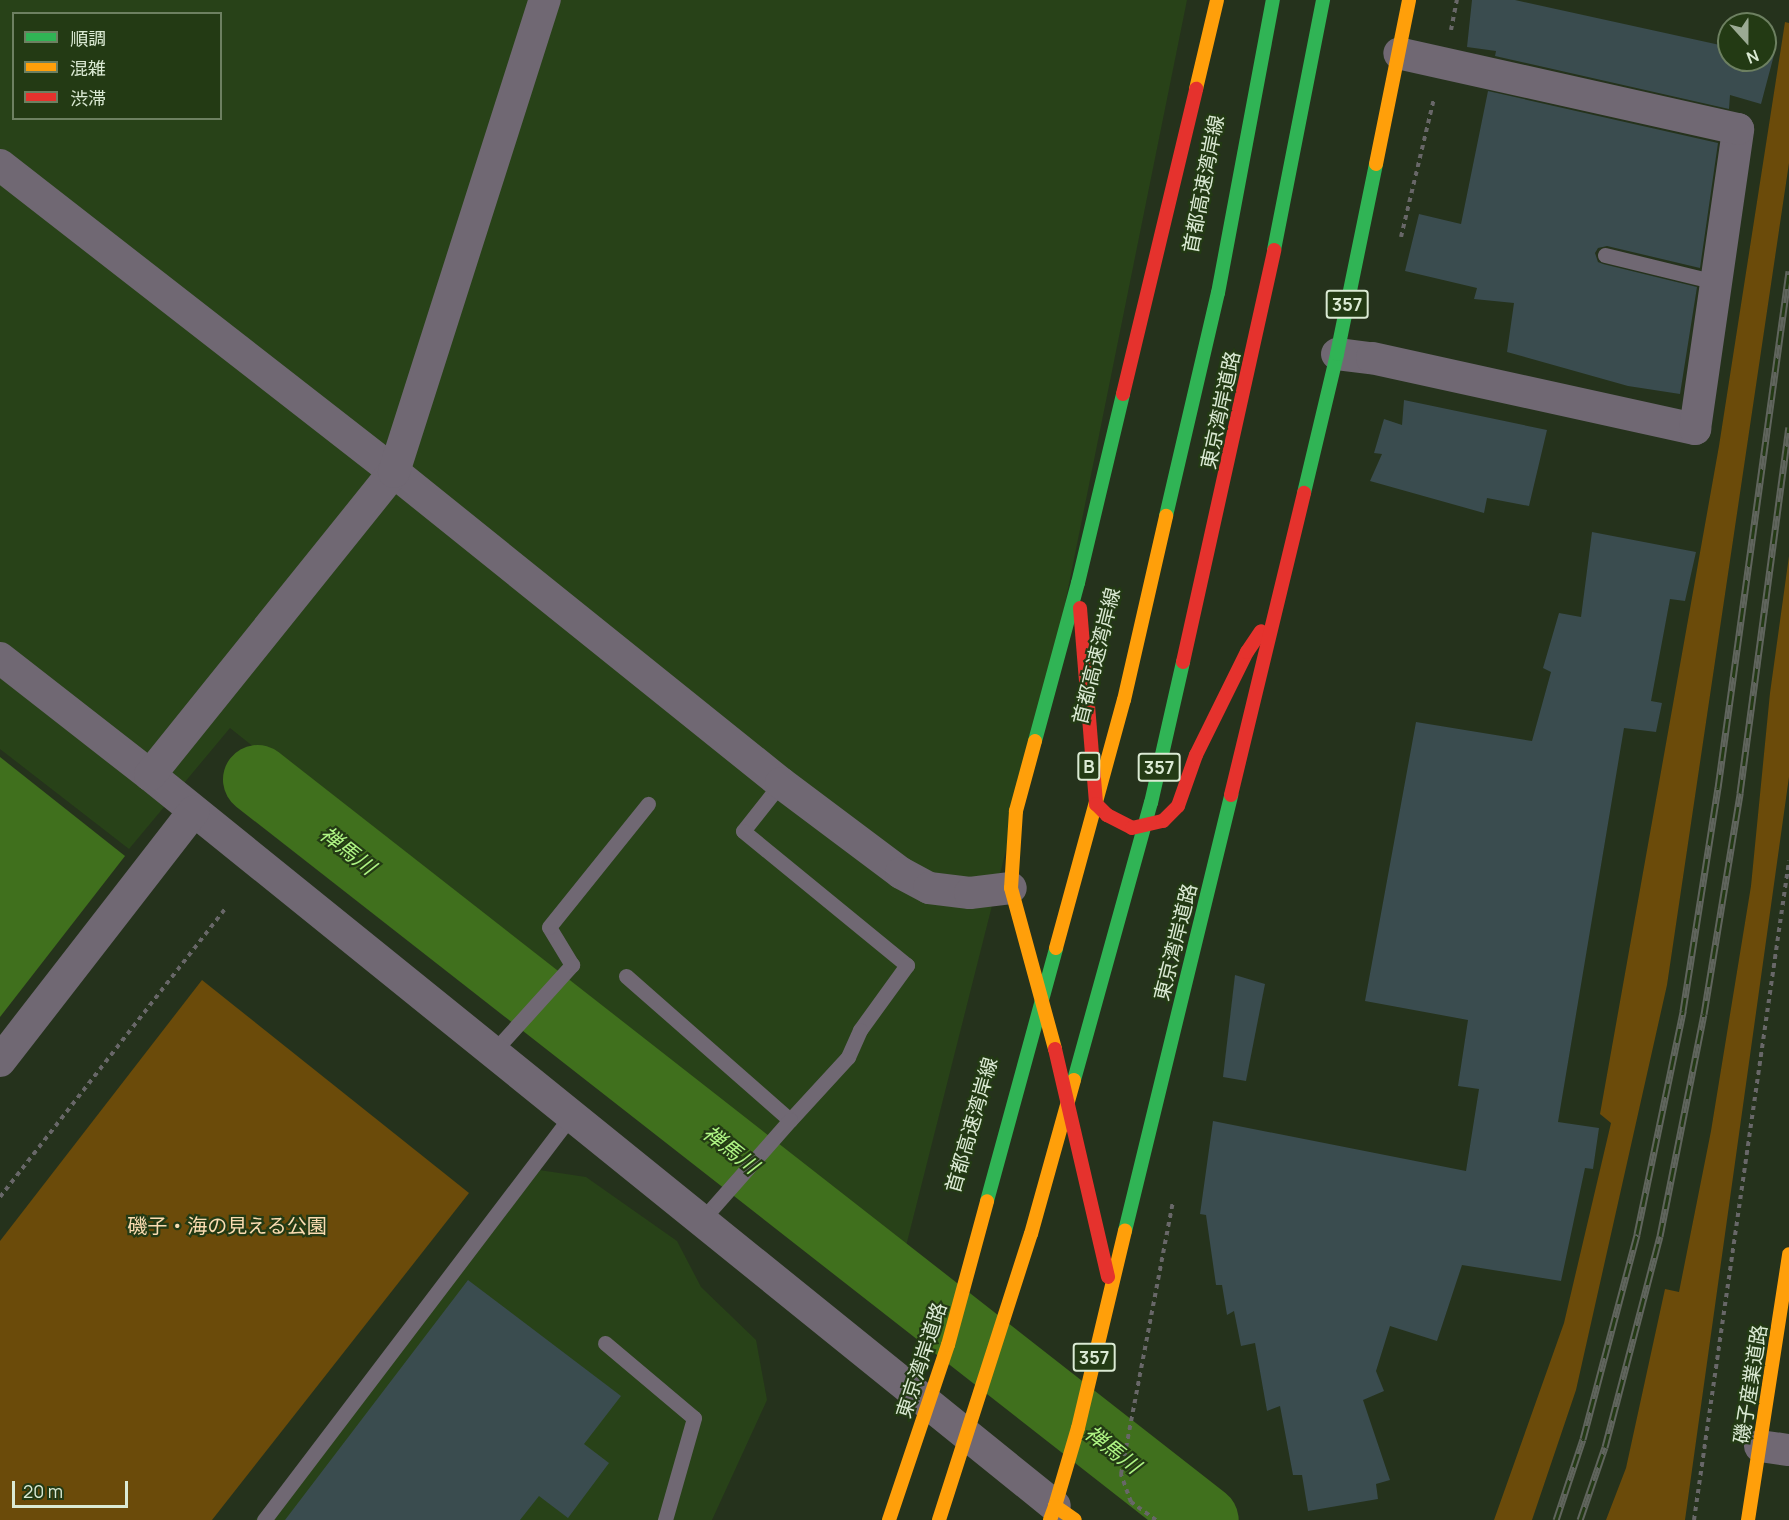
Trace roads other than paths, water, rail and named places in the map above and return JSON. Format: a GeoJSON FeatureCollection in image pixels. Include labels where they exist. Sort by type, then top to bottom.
{"type":"FeatureCollection","features":[{"type":"Feature","properties":{"kind":"main road","name":"東京湾岸道路"},"geometry":{"type":"LineString","coordinates":[[1110,1287],[1066,1090],[1011,888],[1016,811],[1078,583],[1217,0]]}},
{"type":"Feature","properties":{"kind":"main road","name":"東京湾岸道路"},"geometry":{"type":"LineString","coordinates":[[889,1520],[948,1346],[1124,700],[1218,293],[1273,0]]}},
{"type":"Feature","properties":{"kind":"main road","name":"東京湾岸道路"},"geometry":{"type":"LineString","coordinates":[[939,1520],[1031,1234],[1151,804],[1229,460],[1298,135],[1323,0]]}},
{"type":"Feature","properties":{"kind":"main road"},"geometry":{"type":"LineString","coordinates":[[965,1485],[1072,1127],[1191,691],[1290,238],[1335,0]]}},
{"type":"Feature","properties":{"kind":"main road","name":"東京湾岸道路"},"geometry":{"type":"LineString","coordinates":[[1060,1515],[1110,1287],[1337,354],[1409,0]]}},
{"type":"Feature","properties":{"kind":"main road","name":"東京湾岸道路"},"geometry":{"type":"LineString","coordinates":[[1078,583],[1096,804],[1107,815],[1132,828],[1163,821],[1178,806],[1196,755],[1242,662],[1277,607]]}},
{"type":"Feature","properties":{"kind":"main road","name":"首都高速湾岸線"},"geometry":{"type":"LineString","coordinates":[[1082,792],[1104,712]]}},
{"type":"Feature","properties":{"kind":"main road"},"geometry":{"type":"LineString","coordinates":[[1027,997],[1042,940]]}},
{"type":"Feature","properties":{"kind":"main road","name":"磯子産業道路"},"geometry":{"type":"LineString","coordinates":[[1748,1520],[1775,1448],[1789,1254]]}},
{"type":"Feature","properties":{"kind":"main road"},"geometry":{"type":"LineString","coordinates":[[910,1410],[920,1375]]}},
{"type":"Feature","properties":{"kind":"main road"},"geometry":{"type":"LineString","coordinates":[[874,1520],[903,1433]]}},
{"type":"Feature","properties":{"kind":"street"},"geometry":{"type":"LineString","coordinates":[[150,776],[394,472],[545,0]]}},
{"type":"Feature","properties":{"kind":"street"},"geometry":{"type":"LineString","coordinates":[[1337,354],[1372,358],[1695,429],[1738,129],[1399,52]]}},
{"type":"Feature","properties":{"kind":"street"},"geometry":{"type":"LineString","coordinates":[[0,165],[394,472],[781,783],[901,873],[929,888],[970,893],[1011,888]]}},
{"type":"Feature","properties":{"kind":"street"},"geometry":{"type":"LineString","coordinates":[[0,658],[494,1051],[571,1116],[703,1220],[1060,1515]]}},
{"type":"Feature","properties":{"kind":"street"},"geometry":{"type":"LineString","coordinates":[[0,1061],[194,811]]}},
{"type":"Feature","properties":{"kind":"lane"},"geometry":{"type":"LineString","coordinates":[[1605,255],[1716,282]]}},
{"type":"Feature","properties":{"kind":"lane"},"geometry":{"type":"LineString","coordinates":[[703,1220],[848,1057],[860,1030],[907,965],[743,831],[781,783]]}},
{"type":"Feature","properties":{"kind":"lane"},"geometry":{"type":"LineString","coordinates":[[494,1051],[572,965],[549,927],[648,804]]}},
{"type":"Feature","properties":{"kind":"lane"},"geometry":{"type":"LineString","coordinates":[[626,976],[789,1121]]}},
{"type":"Feature","properties":{"kind":"lane"},"geometry":{"type":"LineString","coordinates":[[264,1520],[571,1116]]}},
{"type":"Feature","properties":{"kind":"lane"},"geometry":{"type":"LineString","coordinates":[[605,1343],[694,1418],[665,1520]]}},
{"type":"Feature","properties":{"kind":"waterway","name":"禅馬川"},"geometry":{"type":"LineString","coordinates":[[257,779],[1204,1520]]}},
{"type":"Feature","properties":{"kind":"railway"},"geometry":{"type":"LineString","coordinates":[[1556,1520],[1583,1439],[1637,1234],[1683,1011],[1718,788],[1789,271]]}},
{"type":"Feature","properties":{"kind":"railway"},"geometry":{"type":"LineString","coordinates":[[1580,1520],[1605,1447],[1660,1236],[1704,1014],[1740,793],[1789,427]]}},
{"type":"Feature","properties":{"kind":"park label","name":"磯子・海の見える公園"},"geometry":{"type":"Point","coordinates":[227,1225]}}]}
